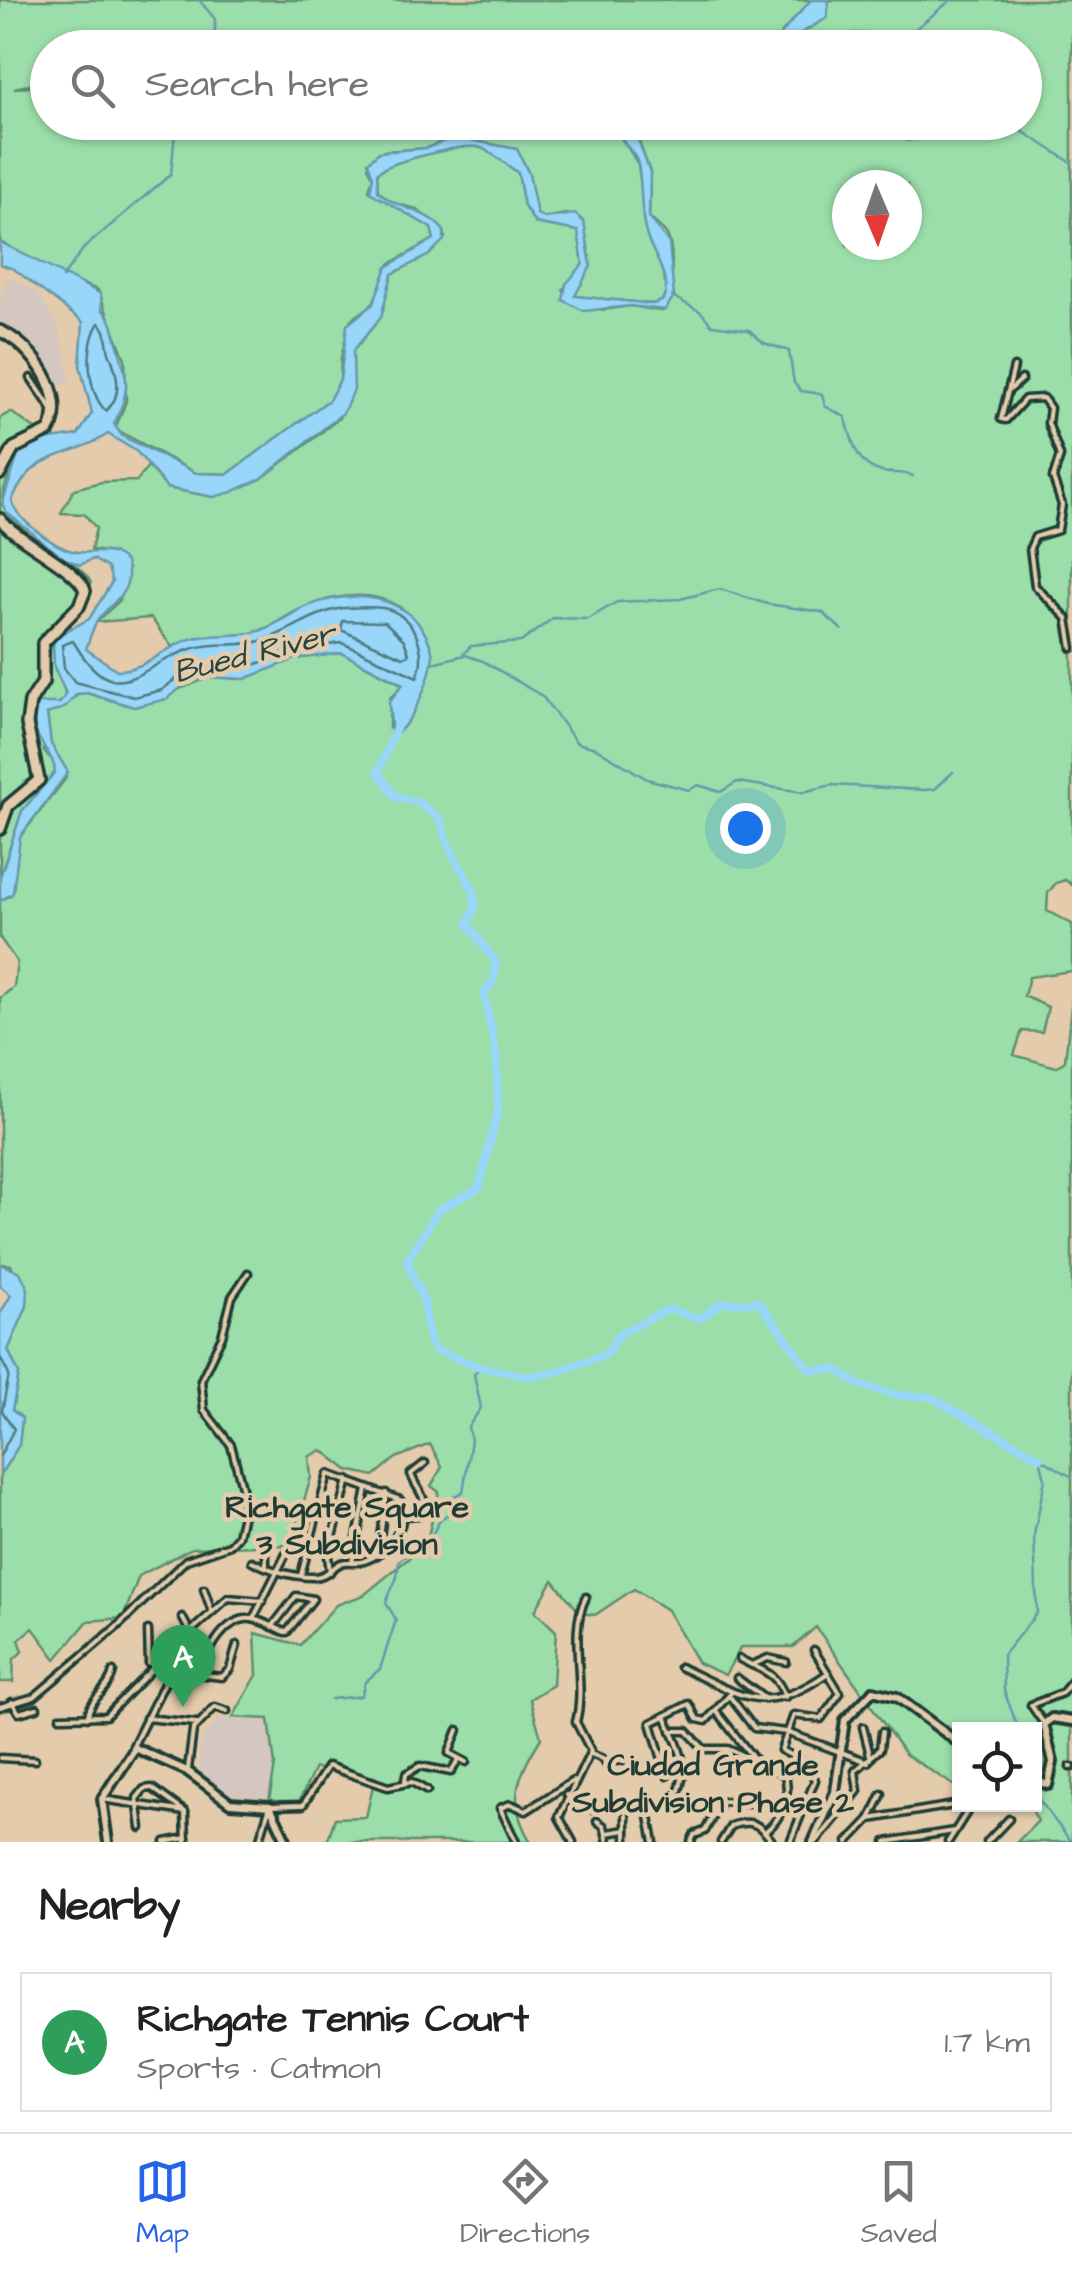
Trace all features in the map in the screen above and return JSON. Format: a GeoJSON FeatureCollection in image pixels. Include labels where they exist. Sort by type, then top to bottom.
{"type":"FeatureCollection","features":[{"type":"Feature","properties":{"kind":"highway"},"geometry":{"type":"LineString","coordinates":[[0,330],[17,338],[36,359],[54,402],[55,417],[44,435],[14,448],[0,474]]}},
{"type":"Feature","properties":{"kind":"highway"},"geometry":{"type":"LineString","coordinates":[[0,519],[85,586],[80,606],[42,646],[43,682],[30,702],[27,724],[40,780],[8,806],[0,829]]}},
{"type":"Feature","properties":{"kind":"main road"},"geometry":{"type":"LineString","coordinates":[[815,1842],[835,1792],[846,1718],[878,1689],[897,1697],[952,1738]]}},
{"type":"Feature","properties":{"kind":"main road"},"geometry":{"type":"LineString","coordinates":[[1042,1783],[1048,1785],[1052,1774],[1044,1724],[1052,1718],[1072,1720]]}},
{"type":"Feature","properties":{"kind":"main road"},"geometry":{"type":"LineString","coordinates":[[108,1842],[102,1800],[132,1749],[152,1752],[188,1771],[230,1803],[270,1806],[287,1842]]}},
{"type":"Feature","properties":{"kind":"street"},"geometry":{"type":"LineString","coordinates":[[1014,367],[1000,416],[1004,420],[1025,399],[1044,398],[1050,408],[1048,423],[1060,456],[1053,478],[1062,505],[1060,526],[1035,537],[1030,558],[1039,594],[1067,618],[1072,648]]}},
{"type":"Feature","properties":{"kind":"street"},"geometry":{"type":"LineString","coordinates":[[31,378],[55,417]]}},
{"type":"Feature","properties":{"kind":"street"},"geometry":{"type":"LineString","coordinates":[[1010,390],[1022,379]]}},
{"type":"Feature","properties":{"kind":"street"},"geometry":{"type":"LineString","coordinates":[[0,1707],[30,1699],[119,1625],[186,1560],[230,1546],[238,1536],[244,1510],[242,1487],[231,1446],[204,1410],[201,1380],[222,1336],[232,1296],[248,1274]]}},
{"type":"Feature","properties":{"kind":"street"},"geometry":{"type":"LineString","coordinates":[[418,1516],[424,1498],[410,1474],[426,1464]]}},
{"type":"Feature","properties":{"kind":"street"},"geometry":{"type":"LineString","coordinates":[[301,1575],[328,1474],[400,1500],[404,1516],[395,1541]]}},
{"type":"Feature","properties":{"kind":"street"},"geometry":{"type":"LineString","coordinates":[[330,1572],[328,1556],[348,1480]]}},
{"type":"Feature","properties":{"kind":"street"},"geometry":{"type":"LineString","coordinates":[[352,1562],[367,1487]]}},
{"type":"Feature","properties":{"kind":"street"},"geometry":{"type":"LineString","coordinates":[[378,1552],[386,1493]]}},
{"type":"Feature","properties":{"kind":"street"},"geometry":{"type":"LineString","coordinates":[[404,1516],[418,1516]]}},
{"type":"Feature","properties":{"kind":"street"},"geometry":{"type":"LineString","coordinates":[[418,1516],[422,1522]]}},
{"type":"Feature","properties":{"kind":"street"},"geometry":{"type":"LineString","coordinates":[[252,1561],[301,1575],[330,1572],[352,1562],[364,1562],[395,1541],[411,1542]]}},
{"type":"Feature","properties":{"kind":"street"},"geometry":{"type":"LineString","coordinates":[[266,1552],[266,1568]]}},
{"type":"Feature","properties":{"kind":"street"},"geometry":{"type":"LineString","coordinates":[[253,1620],[286,1554]]}},
{"type":"Feature","properties":{"kind":"street"},"geometry":{"type":"LineString","coordinates":[[204,1589],[210,1609]]}},
{"type":"Feature","properties":{"kind":"street"},"geometry":{"type":"LineString","coordinates":[[132,1749],[190,1632],[210,1609],[236,1596],[263,1601]]}},
{"type":"Feature","properties":{"kind":"street"},"geometry":{"type":"LineString","coordinates":[[199,1675],[212,1644],[240,1620],[289,1631],[313,1599],[296,1596],[272,1627]]}},
{"type":"Feature","properties":{"kind":"street"},"geometry":{"type":"LineString","coordinates":[[586,1597],[577,1632],[583,1696],[576,1722],[591,1754],[603,1759],[605,1767],[622,1768]]}},
{"type":"Feature","properties":{"kind":"street"},"geometry":{"type":"LineString","coordinates":[[182,1617],[190,1632]]}},
{"type":"Feature","properties":{"kind":"street"},"geometry":{"type":"LineString","coordinates":[[148,1630],[150,1667]]}},
{"type":"Feature","properties":{"kind":"street"},"geometry":{"type":"LineString","coordinates":[[60,1717],[110,1714],[150,1667],[162,1662],[199,1675],[226,1676],[236,1645]]}},
{"type":"Feature","properties":{"kind":"street"},"geometry":{"type":"LineString","coordinates":[[790,1842],[815,1780],[806,1764],[781,1750],[790,1718],[817,1721],[839,1696],[837,1684],[814,1650]]}},
{"type":"Feature","properties":{"kind":"street"},"geometry":{"type":"LineString","coordinates":[[752,1665],[768,1658],[786,1662]]}},
{"type":"Feature","properties":{"kind":"street"},"geometry":{"type":"LineString","coordinates":[[740,1659],[766,1669],[780,1681],[784,1697]]}},
{"type":"Feature","properties":{"kind":"street"},"geometry":{"type":"LineString","coordinates":[[680,1667],[732,1695],[765,1699],[797,1694],[828,1672]]}},
{"type":"Feature","properties":{"kind":"street"},"geometry":{"type":"LineString","coordinates":[[88,1717],[89,1706],[110,1684],[112,1672]]}},
{"type":"Feature","properties":{"kind":"street"},"geometry":{"type":"LineString","coordinates":[[737,1678],[765,1699]]}},
{"type":"Feature","properties":{"kind":"street"},"geometry":{"type":"LineString","coordinates":[[1044,1724],[1031,1704],[1062,1692],[1072,1680]]}},
{"type":"Feature","properties":{"kind":"street"},"geometry":{"type":"LineString","coordinates":[[667,1776],[650,1727],[655,1720],[690,1704],[700,1721],[717,1712],[732,1695]]}},
{"type":"Feature","properties":{"kind":"street"},"geometry":{"type":"LineString","coordinates":[[732,1695],[754,1728],[786,1732],[869,1760]]}},
{"type":"Feature","properties":{"kind":"street"},"geometry":{"type":"LineString","coordinates":[[12,1702],[18,1713],[37,1708]]}},
{"type":"Feature","properties":{"kind":"street"},"geometry":{"type":"LineString","coordinates":[[188,1771],[196,1724],[212,1708],[227,1711]]}},
{"type":"Feature","properties":{"kind":"street"},"geometry":{"type":"LineString","coordinates":[[717,1712],[756,1762]]}},
{"type":"Feature","properties":{"kind":"street"},"geometry":{"type":"LineString","coordinates":[[664,1716],[687,1778],[673,1804]]}},
{"type":"Feature","properties":{"kind":"street"},"geometry":{"type":"LineString","coordinates":[[146,1718],[196,1724]]}},
{"type":"Feature","properties":{"kind":"street"},"geometry":{"type":"LineString","coordinates":[[863,1727],[869,1760]]}},
{"type":"Feature","properties":{"kind":"street"},"geometry":{"type":"LineString","coordinates":[[458,1730],[449,1753],[466,1762]]}},
{"type":"Feature","properties":{"kind":"street"},"geometry":{"type":"LineString","coordinates":[[671,1731],[687,1730],[704,1748],[724,1748],[784,1774],[788,1788],[783,1805],[766,1831]]}},
{"type":"Feature","properties":{"kind":"street"},"geometry":{"type":"LineString","coordinates":[[815,1842],[858,1791],[854,1771],[880,1749],[882,1732]]}},
{"type":"Feature","properties":{"kind":"street"},"geometry":{"type":"LineString","coordinates":[[574,1842],[559,1817],[567,1794],[591,1754]]}},
{"type":"Feature","properties":{"kind":"street"},"geometry":{"type":"LineString","coordinates":[[0,1758],[35,1760]]}},
{"type":"Feature","properties":{"kind":"street"},"geometry":{"type":"LineString","coordinates":[[405,1782],[406,1774],[420,1766],[443,1774],[450,1772],[459,1759]]}},
{"type":"Feature","properties":{"kind":"street"},"geometry":{"type":"LineString","coordinates":[[259,1842],[270,1806],[303,1805],[328,1766],[388,1787],[405,1782],[427,1791]]}},
{"type":"Feature","properties":{"kind":"street"},"geometry":{"type":"LineString","coordinates":[[516,1842],[500,1808],[511,1804],[526,1811],[560,1786],[574,1781]]}},
{"type":"Feature","properties":{"kind":"street"},"geometry":{"type":"LineString","coordinates":[[560,1786],[592,1808]]}},
{"type":"Feature","properties":{"kind":"street"},"geometry":{"type":"LineString","coordinates":[[141,1828],[138,1796],[150,1788],[185,1812]]}},
{"type":"Feature","properties":{"kind":"street"},"geometry":{"type":"LineString","coordinates":[[848,1842],[870,1819],[882,1794]]}},
{"type":"Feature","properties":{"kind":"street"},"geometry":{"type":"LineString","coordinates":[[102,1800],[185,1812]]}},
{"type":"Feature","properties":{"kind":"street"},"geometry":{"type":"LineString","coordinates":[[692,1842],[694,1834],[706,1828],[722,1800],[783,1805]]}},
{"type":"Feature","properties":{"kind":"street"},"geometry":{"type":"LineString","coordinates":[[870,1819],[952,1805]]}},
{"type":"Feature","properties":{"kind":"street"},"geometry":{"type":"LineString","coordinates":[[647,1807],[654,1842]]}},
{"type":"Feature","properties":{"kind":"street"},"geometry":{"type":"LineString","coordinates":[[626,1808],[626,1842]]}},
{"type":"Feature","properties":{"kind":"street"},"geometry":{"type":"LineString","coordinates":[[165,1842],[186,1840],[185,1812]]}},
{"type":"Feature","properties":{"kind":"street"},"geometry":{"type":"LineString","coordinates":[[948,1842],[967,1812]]}},
{"type":"Feature","properties":{"kind":"street"},"geometry":{"type":"LineString","coordinates":[[987,1842],[1009,1818]]}},
{"type":"Feature","properties":{"kind":"street"},"geometry":{"type":"LineString","coordinates":[[597,1821],[607,1833],[608,1842]]}},
{"type":"Feature","properties":{"kind":"street"},"geometry":{"type":"LineString","coordinates":[[721,1842],[726,1830],[742,1822],[754,1822],[773,1842]]}},
{"type":"Feature","properties":{"kind":"street"},"geometry":{"type":"LineString","coordinates":[[607,1833],[626,1830]]}},
{"type":"Feature","properties":{"kind":"street"},"geometry":{"type":"LineString","coordinates":[[889,1842],[954,1831]]}},
{"type":"Feature","properties":{"kind":"street"},"geometry":{"type":"LineString","coordinates":[[917,1842],[919,1835]]}},
{"type":"Feature","properties":{"kind":"shaded area"},"geometry":{"type":"Polygon","coordinates":[[[7,276],[37,292],[60,330],[70,383],[59,385],[59,394],[28,343],[0,328],[0,298],[7,276]]]}},
{"type":"Feature","properties":{"kind":"shaded area"},"geometry":{"type":"Polygon","coordinates":[[[269,1718],[275,1765],[269,1801],[228,1800],[200,1774],[199,1747],[206,1733],[217,1719],[269,1718]]]}},
{"type":"Feature","properties":{"kind":"green space"},"geometry":{"type":"Polygon","coordinates":[[[0,0],[811,0],[785,30],[30,30],[30,85],[14,88],[30,87],[30,140],[447,140],[427,148],[384,151],[368,167],[373,177],[369,190],[431,228],[434,239],[390,264],[373,304],[351,320],[341,357],[340,380],[329,400],[228,474],[196,473],[115,429],[126,401],[125,359],[98,290],[58,275],[0,242],[0,0]]]}},
{"type":"Feature","properties":{"kind":"green space"},"geometry":{"type":"Polygon","coordinates":[[[829,0],[1072,0],[1072,885],[1065,880],[1056,883],[1048,893],[1047,911],[1072,924],[1072,971],[1029,977],[1024,996],[1048,1007],[1042,1032],[1022,1031],[1014,1055],[1056,1067],[1065,1061],[1072,998],[1072,1842],[1017,1842],[1038,1821],[1033,1812],[1042,1812],[1042,1722],[952,1722],[952,1784],[905,1754],[816,1627],[793,1647],[741,1647],[725,1675],[698,1663],[667,1610],[634,1589],[595,1615],[580,1613],[553,1580],[535,1611],[556,1631],[553,1685],[530,1699],[541,1738],[518,1788],[518,1814],[531,1842],[327,1842],[335,1818],[366,1817],[375,1777],[315,1768],[299,1801],[269,1801],[275,1765],[269,1719],[233,1717],[257,1675],[255,1633],[300,1645],[336,1605],[364,1595],[426,1544],[439,1492],[431,1486],[442,1467],[430,1444],[396,1458],[374,1476],[348,1470],[322,1450],[309,1457],[311,1477],[291,1545],[192,1548],[139,1576],[123,1618],[88,1621],[56,1659],[33,1628],[19,1640],[23,1651],[14,1659],[13,1682],[0,1682],[0,1475],[19,1445],[22,1418],[12,1410],[19,1374],[8,1350],[27,1306],[11,1265],[0,1264],[0,998],[14,987],[17,962],[0,938],[0,901],[11,895],[20,837],[66,778],[51,744],[47,714],[83,692],[134,707],[210,677],[239,679],[295,659],[342,653],[403,685],[390,698],[389,728],[411,712],[433,655],[413,618],[398,606],[364,596],[324,601],[255,632],[192,640],[172,647],[151,618],[96,622],[119,601],[128,568],[113,553],[91,550],[96,528],[84,514],[61,513],[74,489],[101,482],[137,481],[148,466],[167,488],[214,497],[261,479],[339,418],[353,351],[381,317],[392,274],[429,255],[445,237],[444,231],[416,209],[393,203],[378,191],[377,173],[395,164],[457,148],[478,147],[488,151],[518,173],[524,206],[535,223],[579,231],[583,264],[563,290],[603,310],[630,306],[661,311],[665,310],[671,272],[670,243],[649,217],[650,172],[638,140],[1042,140],[1042,30],[807,30],[828,10],[829,0]]]}},
{"type":"Feature","properties":{"kind":"green space"},"geometry":{"type":"Polygon","coordinates":[[[470,140],[623,140],[638,164],[648,239],[658,255],[667,289],[662,301],[653,304],[575,296],[590,260],[584,222],[566,214],[544,218],[536,214],[529,174],[517,149],[470,140]]]}},
{"type":"Feature","properties":{"kind":"green space"},"geometry":{"type":"Polygon","coordinates":[[[11,412],[49,439],[15,458],[3,496],[6,509],[14,521],[72,563],[91,583],[83,608],[67,623],[73,629],[52,641],[65,698],[60,703],[38,704],[44,752],[55,762],[55,772],[22,811],[0,877],[0,418],[11,412]]]}},
{"type":"Feature","properties":{"kind":"water"},"geometry":{"type":"Polygon","coordinates":[[[811,0],[829,0],[827,18],[806,30],[785,30],[811,0]]]}},
{"type":"Feature","properties":{"kind":"water"},"geometry":{"type":"Polygon","coordinates":[[[447,140],[517,149],[529,174],[537,214],[544,218],[575,214],[584,222],[591,266],[575,296],[653,304],[662,301],[665,279],[646,233],[638,164],[622,140],[638,140],[650,172],[649,217],[669,243],[674,296],[665,310],[630,306],[584,311],[563,300],[566,284],[583,264],[578,231],[535,223],[524,206],[518,173],[482,148],[457,148],[426,155],[377,173],[378,191],[437,223],[444,231],[444,240],[429,255],[392,274],[381,317],[353,351],[354,390],[343,413],[261,479],[214,497],[167,488],[137,452],[108,434],[31,471],[12,500],[36,531],[72,551],[107,552],[126,562],[125,588],[97,621],[86,649],[117,670],[144,663],[187,640],[256,632],[310,605],[349,597],[386,602],[402,609],[426,635],[433,655],[420,700],[392,737],[389,702],[403,684],[342,653],[295,659],[245,679],[209,677],[184,685],[167,699],[134,707],[89,693],[77,694],[64,708],[47,714],[51,744],[68,772],[20,837],[13,893],[0,901],[0,877],[22,811],[55,772],[35,726],[38,703],[60,703],[66,694],[54,667],[53,638],[89,619],[112,582],[108,568],[93,559],[80,565],[63,558],[7,513],[2,504],[19,452],[43,440],[78,435],[92,413],[80,366],[83,322],[14,269],[0,264],[0,242],[101,294],[102,309],[113,326],[126,377],[123,402],[114,424],[122,436],[196,473],[228,474],[329,400],[340,380],[347,325],[373,304],[387,267],[434,239],[431,228],[370,192],[373,177],[368,162],[379,152],[427,148],[447,140]]]}},
{"type":"Feature","properties":{"kind":"water"},"geometry":{"type":"Polygon","coordinates":[[[0,1264],[20,1272],[28,1289],[27,1306],[8,1350],[19,1374],[12,1410],[22,1418],[19,1445],[0,1475],[0,1314],[11,1295],[0,1286],[0,1264]]]}},
{"type":"Feature","properties":{"kind":"waterway"},"geometry":{"type":"LineString","coordinates":[[199,0],[215,19],[215,30]]}},
{"type":"Feature","properties":{"kind":"waterway"},"geometry":{"type":"LineString","coordinates":[[914,30],[951,0]]}},
{"type":"Feature","properties":{"kind":"waterway"},"geometry":{"type":"LineString","coordinates":[[62,278],[84,248],[171,174],[174,140]]}},
{"type":"Feature","properties":{"kind":"waterway"},"geometry":{"type":"LineString","coordinates":[[906,140],[911,140]]}},
{"type":"Feature","properties":{"kind":"waterway"},"geometry":{"type":"LineString","coordinates":[[1036,140],[1072,163]]}},
{"type":"Feature","properties":{"kind":"waterway"},"geometry":{"type":"LineString","coordinates":[[672,296],[701,312],[712,325],[749,330],[764,343],[789,351],[794,383],[801,391],[822,394],[825,406],[845,417],[864,462],[879,471],[913,476]]}},
{"type":"Feature","properties":{"kind":"waterway"},"geometry":{"type":"LineString","coordinates":[[463,654],[471,646],[521,642],[553,618],[588,619],[617,602],[680,599],[720,589],[767,604],[822,612],[842,630]]}},
{"type":"Feature","properties":{"kind":"waterway"},"geometry":{"type":"LineString","coordinates":[[432,663],[465,655],[483,661],[542,696],[577,743],[596,748],[647,779],[689,790],[698,785],[721,792],[737,782],[803,792],[832,785],[925,790],[935,789],[953,772]]}},
{"type":"Feature","properties":{"kind":"waterway","name":"Bued River"},"geometry":{"type":"LineString","coordinates":[[396,729],[378,772],[396,797],[419,803],[440,819],[449,847],[474,891],[475,908],[468,924],[496,963],[494,980],[484,994],[496,1053],[498,1110],[479,1188],[438,1210],[407,1261],[424,1302],[429,1340],[435,1350],[480,1367],[528,1376],[556,1372],[606,1354],[620,1333],[669,1309],[700,1319],[721,1303],[759,1302],[810,1370],[836,1369],[859,1385],[897,1395],[931,1397],[1040,1458]]}},
{"type":"Feature","properties":{"kind":"waterway"},"geometry":{"type":"LineString","coordinates":[[331,1699],[361,1696],[365,1682],[380,1669],[396,1620],[386,1602],[399,1561],[431,1536],[441,1519],[453,1511],[452,1497],[463,1492],[471,1440],[468,1427],[481,1408],[474,1374],[480,1367]]}},
{"type":"Feature","properties":{"kind":"waterway","name":"Bued River"},"geometry":{"type":"LineString","coordinates":[[1040,1458],[1072,1477]]}},
{"type":"Feature","properties":{"kind":"waterway"},"geometry":{"type":"LineString","coordinates":[[1016,1722],[1004,1691],[1003,1655],[1037,1613],[1034,1535],[1045,1479],[1040,1458]]}},
{"type":"Feature","properties":{"kind":"waterway"},"geometry":{"type":"LineString","coordinates":[[1042,1804],[1071,1842]]}},
{"type":"Feature","properties":{"kind":"place","name":"Richgate Tennis Court"},"geometry":{"type":"Point","coordinates":[183,1707]}},
{"type":"Feature","properties":{"kind":"district","name":"Richgate Square 3 Subdivision"},"geometry":{"type":"Point","coordinates":[347,1524]}},
{"type":"Feature","properties":{"kind":"district","name":"Ciudad Grande Subdivision Phase 2"},"geometry":{"type":"Point","coordinates":[713,1782]}}]}
